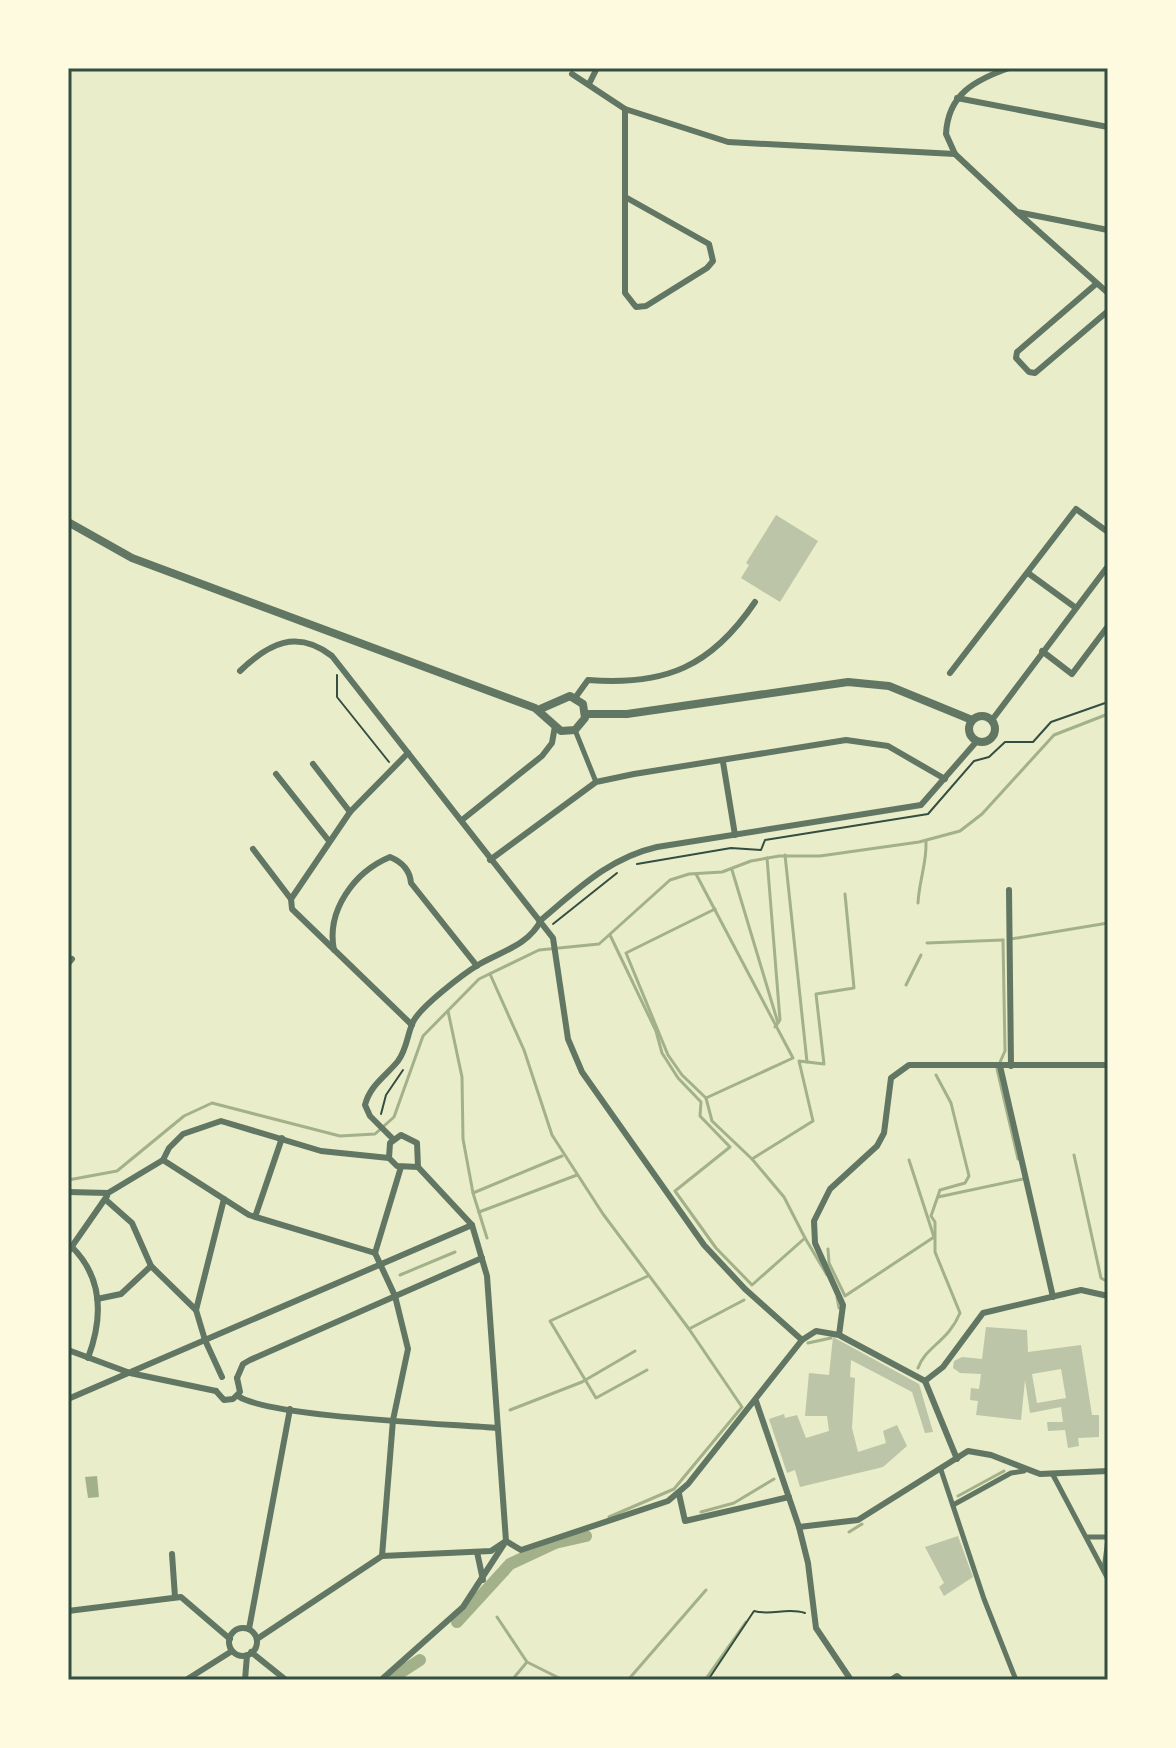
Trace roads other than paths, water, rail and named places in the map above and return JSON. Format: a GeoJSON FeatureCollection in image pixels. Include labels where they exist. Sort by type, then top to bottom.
{"type":"FeatureCollection","features":[{"type":"Feature","properties":{"kind":"street"},"geometry":{"type":"LineString","coordinates":[[589,84],[597,68]]}},
{"type":"Feature","properties":{"kind":"street"},"geometry":{"type":"LineString","coordinates":[[1009,68],[979,79],[957,98],[946,134],[955,154],[1108,293]]}},
{"type":"Feature","properties":{"kind":"street"},"geometry":{"type":"LineString","coordinates":[[572,74],[625,109],[728,142],[955,154]]}},
{"type":"Feature","properties":{"kind":"street"},"geometry":{"type":"LineString","coordinates":[[957,98],[1108,127]]}},
{"type":"Feature","properties":{"kind":"street"},"geometry":{"type":"LineString","coordinates":[[625,109],[625,293],[636,307],[646,306],[707,268],[713,261],[714,252],[709,244],[627,198]]}},
{"type":"Feature","properties":{"kind":"street"},"geometry":{"type":"LineString","coordinates":[[1017,212],[1108,230]]}},
{"type":"Feature","properties":{"kind":"street"},"geometry":{"type":"LineString","coordinates":[[1096,284],[1017,352],[1016,358],[1029,372],[1035,373],[1108,311]]}},
{"type":"Feature","properties":{"kind":"street"},"geometry":{"type":"LineString","coordinates":[[950,673],[1076,509],[1108,532]]}},
{"type":"Feature","properties":{"kind":"street"},"geometry":{"type":"LineString","coordinates":[[68,522],[112,549],[153,566],[538,710],[564,732],[575,730],[586,714]]}},
{"type":"Feature","properties":{"kind":"street"},"geometry":{"type":"LineString","coordinates":[[992,720],[1108,566]]}},
{"type":"Feature","properties":{"kind":"street"},"geometry":{"type":"LineString","coordinates":[[1028,573],[1076,608]]}},
{"type":"Feature","properties":{"kind":"street"},"geometry":{"type":"LineString","coordinates":[[575,698],[588,680],[649,680],[687,668],[721,644],[755,602]]}},
{"type":"Feature","properties":{"kind":"street"},"geometry":{"type":"LineString","coordinates":[[1042,651],[1072,674],[1108,626]]}},
{"type":"Feature","properties":{"kind":"street"},"geometry":{"type":"LineString","coordinates":[[240,671],[258,653],[289,640],[319,646],[332,656],[553,938],[559,960],[568,1039],[582,1072],[704,1245],[745,1289],[802,1340]]}},
{"type":"Feature","properties":{"kind":"street"},"geometry":{"type":"LineString","coordinates":[[586,714],[627,714],[848,682],[889,686],[972,720],[982,715],[992,720],[995,729],[992,737],[985,742],[977,741],[969,732],[972,720]]}},
{"type":"Feature","properties":{"kind":"street"},"geometry":{"type":"LineString","coordinates":[[538,710],[561,698],[575,698],[583,704],[586,714]]}},
{"type":"Feature","properties":{"kind":"street"},"geometry":{"type":"LineString","coordinates":[[462,820],[542,756],[552,743],[554,703]]}},
{"type":"Feature","properties":{"kind":"street"},"geometry":{"type":"LineString","coordinates":[[575,730],[596,782]]}},
{"type":"Feature","properties":{"kind":"street"},"geometry":{"type":"LineString","coordinates":[[490,860],[596,782],[846,740],[888,746],[945,779]]}},
{"type":"Feature","properties":{"kind":"street"},"geometry":{"type":"LineString","coordinates":[[393,1139],[370,1116],[365,1105],[372,1088],[398,1061],[421,1011],[477,966],[503,954],[535,931],[541,920],[618,859],[657,847],[921,805],[977,741]]}},
{"type":"Feature","properties":{"kind":"street"},"geometry":{"type":"LineString","coordinates":[[291,899],[350,812],[408,753]]}},
{"type":"Feature","properties":{"kind":"street"},"geometry":{"type":"LineString","coordinates":[[723,762],[735,835]]}},
{"type":"Feature","properties":{"kind":"street"},"geometry":{"type":"LineString","coordinates":[[313,764],[350,812]]}},
{"type":"Feature","properties":{"kind":"street"},"geometry":{"type":"LineString","coordinates":[[276,774],[329,841]]}},
{"type":"Feature","properties":{"kind":"street"},"geometry":{"type":"LineString","coordinates":[[253,849],[291,899],[292,909],[412,1025]]}},
{"type":"Feature","properties":{"kind":"street"},"geometry":{"type":"LineString","coordinates":[[334,950],[331,925],[342,902],[365,871],[390,857],[398,860],[410,875],[411,883],[477,966]]}},
{"type":"Feature","properties":{"kind":"street"},"geometry":{"type":"LineString","coordinates":[[1009,890],[1011,1066]]}},
{"type":"Feature","properties":{"kind":"street"},"geometry":{"type":"LineString","coordinates":[[839,1335],[843,1305],[815,1243],[814,1221],[830,1189],[877,1146],[884,1133],[891,1078],[909,1065],[1108,1065]]}},
{"type":"Feature","properties":{"kind":"street"},"geometry":{"type":"LineString","coordinates":[[1000,1066],[1053,1297]]}},
{"type":"Feature","properties":{"kind":"street"},"geometry":{"type":"LineString","coordinates":[[88,1358],[97,1324],[97,1299],[90,1271],[70,1250],[107,1197],[163,1160],[169,1148],[183,1134],[213,1122],[236,1123],[321,1151],[389,1158],[401,1167],[414,1166],[472,1225],[487,1276],[506,1541],[463,1607],[381,1680]]}},
{"type":"Feature","properties":{"kind":"street"},"geometry":{"type":"LineString","coordinates":[[389,1158],[388,1148],[393,1139],[401,1135],[410,1137],[419,1148],[414,1166]]}},
{"type":"Feature","properties":{"kind":"street"},"geometry":{"type":"LineString","coordinates":[[255,1217],[282,1138]]}},
{"type":"Feature","properties":{"kind":"street"},"geometry":{"type":"LineString","coordinates":[[163,1160],[255,1217],[375,1253]]}},
{"type":"Feature","properties":{"kind":"street"},"geometry":{"type":"LineString","coordinates":[[382,1556],[393,1420],[408,1349],[395,1296],[375,1253],[401,1167]]}},
{"type":"Feature","properties":{"kind":"street"},"geometry":{"type":"LineString","coordinates":[[68,1192],[107,1197],[132,1223],[151,1266],[196,1310],[205,1340],[222,1377],[216,1391]]}},
{"type":"Feature","properties":{"kind":"street"},"geometry":{"type":"LineString","coordinates":[[196,1310],[224,1199]]}},
{"type":"Feature","properties":{"kind":"street"},"geometry":{"type":"LineString","coordinates":[[68,1399],[472,1225]]}},
{"type":"Feature","properties":{"kind":"street"},"geometry":{"type":"LineString","coordinates":[[238,1396],[241,1387],[237,1378],[243,1364],[250,1360],[482,1258]]}},
{"type":"Feature","properties":{"kind":"street"},"geometry":{"type":"LineString","coordinates":[[97,1299],[121,1294],[151,1266]]}},
{"type":"Feature","properties":{"kind":"street"},"geometry":{"type":"LineString","coordinates":[[925,1381],[943,1367],[977,1316],[1081,1290],[1108,1296]]}},
{"type":"Feature","properties":{"kind":"street"},"geometry":{"type":"LineString","coordinates":[[506,1541],[521,1550],[668,1501],[679,1494],[802,1340],[816,1331],[839,1335],[925,1381],[957,1459]]}},
{"type":"Feature","properties":{"kind":"street"},"geometry":{"type":"LineString","coordinates":[[68,1350],[130,1373],[216,1391],[224,1400],[238,1396],[250,1402],[290,1409],[497,1428]]}},
{"type":"Feature","properties":{"kind":"street"},"geometry":{"type":"LineString","coordinates":[[222,1377],[237,1378]]}},
{"type":"Feature","properties":{"kind":"street"},"geometry":{"type":"LineString","coordinates":[[756,1401],[799,1527],[808,1563],[816,1628],[851,1680]]}},
{"type":"Feature","properties":{"kind":"street"},"geometry":{"type":"LineString","coordinates":[[257,1639],[249,1629],[290,1409]]}},
{"type":"Feature","properties":{"kind":"street"},"geometry":{"type":"LineString","coordinates":[[799,1527],[858,1520],[968,1451],[991,1455],[1024,1471]]}},
{"type":"Feature","properties":{"kind":"street"},"geometry":{"type":"LineString","coordinates":[[941,1470],[1016,1680]]}},
{"type":"Feature","properties":{"kind":"street"},"geometry":{"type":"LineString","coordinates":[[953,1505],[1011,1473],[1024,1471],[1053,1475],[1108,1471]]}},
{"type":"Feature","properties":{"kind":"street"},"geometry":{"type":"LineString","coordinates":[[1053,1475],[1108,1579]]}},
{"type":"Feature","properties":{"kind":"street"},"geometry":{"type":"LineString","coordinates":[[679,1494],[685,1521],[789,1497]]}},
{"type":"Feature","properties":{"kind":"street"},"geometry":{"type":"LineString","coordinates":[[1088,1537],[1108,1538],[1104,1571]]}},
{"type":"Feature","properties":{"kind":"street"},"geometry":{"type":"LineString","coordinates":[[245,1680],[249,1654],[257,1639],[382,1556],[491,1551],[506,1541]]}},
{"type":"Feature","properties":{"kind":"street"},"geometry":{"type":"LineString","coordinates":[[477,1552],[483,1580]]}},
{"type":"Feature","properties":{"kind":"street"},"geometry":{"type":"LineString","coordinates":[[172,1554],[175,1597]]}},
{"type":"Feature","properties":{"kind":"street"},"geometry":{"type":"LineString","coordinates":[[68,1611],[181,1597],[230,1639],[232,1651]]}},
{"type":"Feature","properties":{"kind":"street"},"geometry":{"type":"LineString","coordinates":[[230,1639],[236,1629],[249,1629]]}},
{"type":"Feature","properties":{"kind":"street"},"geometry":{"type":"LineString","coordinates":[[186,1680],[232,1651],[249,1654],[286,1680]]}},
{"type":"Feature","properties":{"kind":"street"},"geometry":{"type":"LineString","coordinates":[[891,1680],[897,1676],[902,1680]]}},
{"type":"Feature","properties":{"kind":"waterway"},"geometry":{"type":"LineString","coordinates":[[68,1180],[117,1171],[184,1116],[212,1103],[340,1136],[375,1134],[394,1117],[423,1036],[479,979],[539,950],[599,944],[670,880],[689,874],[722,872],[751,861],[779,856],[820,856],[919,842],[960,831],[982,814],[1054,735],[1108,714]]}},
{"type":"Feature","properties":{"kind":"waterway"},"geometry":{"type":"LineString","coordinates":[[918,903],[926,841]]}},
{"type":"Feature","properties":{"kind":"waterway"},"geometry":{"type":"LineString","coordinates":[[785,855],[807,1062]]}},
{"type":"Feature","properties":{"kind":"waterway"},"geometry":{"type":"LineString","coordinates":[[767,858],[780,1020],[775,1027]]}},
{"type":"Feature","properties":{"kind":"waterway"},"geometry":{"type":"LineString","coordinates":[[732,870],[778,1023]]}},
{"type":"Feature","properties":{"kind":"waterway"},"geometry":{"type":"LineString","coordinates":[[696,874],[793,1058],[706,1098]]}},
{"type":"Feature","properties":{"kind":"waterway"},"geometry":{"type":"LineString","coordinates":[[610,935],[656,1031],[662,1053],[678,1078],[701,1102],[700,1116],[730,1147],[675,1191],[716,1248],[752,1285],[805,1238],[784,1197],[752,1159],[813,1121],[799,1061],[824,1064],[816,994],[854,988],[845,894]]}},
{"type":"Feature","properties":{"kind":"waterway"},"geometry":{"type":"LineString","coordinates":[[715,909],[626,953],[668,1055],[682,1075],[706,1098],[712,1121],[752,1159]]}},
{"type":"Feature","properties":{"kind":"waterway"},"geometry":{"type":"LineString","coordinates":[[1011,939],[1108,923]]}},
{"type":"Feature","properties":{"kind":"waterway"},"geometry":{"type":"LineString","coordinates":[[1003,940],[1005,1051],[997,1069],[1018,1159]]}},
{"type":"Feature","properties":{"kind":"waterway"},"geometry":{"type":"LineString","coordinates":[[927,943],[1003,940]]}},
{"type":"Feature","properties":{"kind":"waterway"},"geometry":{"type":"LineString","coordinates":[[906,985],[921,955]]}},
{"type":"Feature","properties":{"kind":"waterway"},"geometry":{"type":"LineString","coordinates":[[490,974],[524,1050],[552,1135],[603,1214],[689,1329]]}},
{"type":"Feature","properties":{"kind":"waterway"},"geometry":{"type":"LineString","coordinates":[[448,1011],[462,1077],[463,1139],[473,1193],[487,1238]]}},
{"type":"Feature","properties":{"kind":"waterway"},"geometry":{"type":"LineString","coordinates":[[918,1368],[926,1354],[950,1331],[960,1313],[935,1252],[935,1222],[931,1216],[940,1190],[965,1183],[969,1176],[951,1103],[936,1075]]}},
{"type":"Feature","properties":{"kind":"waterway"},"geometry":{"type":"LineString","coordinates":[[1074,1155],[1101,1278],[1108,1282]]}},
{"type":"Feature","properties":{"kind":"waterway"},"geometry":{"type":"LineString","coordinates":[[473,1193],[562,1156]]}},
{"type":"Feature","properties":{"kind":"waterway"},"geometry":{"type":"LineString","coordinates":[[828,1249],[829,1263],[845,1296],[934,1237],[909,1160]]}},
{"type":"Feature","properties":{"kind":"waterway"},"geometry":{"type":"LineString","coordinates":[[479,1212],[577,1175]]}},
{"type":"Feature","properties":{"kind":"waterway"},"geometry":{"type":"LineString","coordinates":[[938,1197],[1023,1179]]}},
{"type":"Feature","properties":{"kind":"waterway"},"geometry":{"type":"LineString","coordinates":[[805,1238],[827,1275]]}},
{"type":"Feature","properties":{"kind":"waterway"},"geometry":{"type":"LineString","coordinates":[[400,1275],[455,1252]]}},
{"type":"Feature","properties":{"kind":"waterway"},"geometry":{"type":"LineString","coordinates":[[1107,1281],[1108,1268]]}},
{"type":"Feature","properties":{"kind":"waterway"},"geometry":{"type":"LineString","coordinates":[[647,1370],[596,1398],[550,1321],[648,1276]]}},
{"type":"Feature","properties":{"kind":"waterway"},"geometry":{"type":"LineString","coordinates":[[837,1297],[839,1308]]}},
{"type":"Feature","properties":{"kind":"waterway"},"geometry":{"type":"LineString","coordinates":[[609,1517],[674,1489],[742,1407],[689,1329],[744,1300]]}},
{"type":"Feature","properties":{"kind":"waterway"},"geometry":{"type":"LineString","coordinates":[[808,1343],[831,1338]]}},
{"type":"Feature","properties":{"kind":"waterway"},"geometry":{"type":"LineString","coordinates":[[510,1410],[582,1382],[635,1351]]}},
{"type":"Feature","properties":{"kind":"waterway"},"geometry":{"type":"LineString","coordinates":[[958,1496],[1004,1471]]}},
{"type":"Feature","properties":{"kind":"waterway"},"geometry":{"type":"LineString","coordinates":[[701,1512],[734,1503],[774,1479]]}},
{"type":"Feature","properties":{"kind":"waterway"},"geometry":{"type":"LineString","coordinates":[[849,1532],[862,1524]]}},
{"type":"Feature","properties":{"kind":"waterway"},"geometry":{"type":"LineString","coordinates":[[457,1622],[510,1564],[555,1543],[586,1536]]}},
{"type":"Feature","properties":{"kind":"waterway"},"geometry":{"type":"LineString","coordinates":[[628,1680],[706,1590]]}},
{"type":"Feature","properties":{"kind":"waterway"},"geometry":{"type":"LineString","coordinates":[[497,1617],[527,1662],[563,1680]]}},
{"type":"Feature","properties":{"kind":"waterway"},"geometry":{"type":"LineString","coordinates":[[705,1680],[746,1622]]}},
{"type":"Feature","properties":{"kind":"waterway"},"geometry":{"type":"LineString","coordinates":[[389,1680],[420,1660]]}},
{"type":"Feature","properties":{"kind":"waterway"},"geometry":{"type":"LineString","coordinates":[[512,1680],[527,1662]]}}]}
